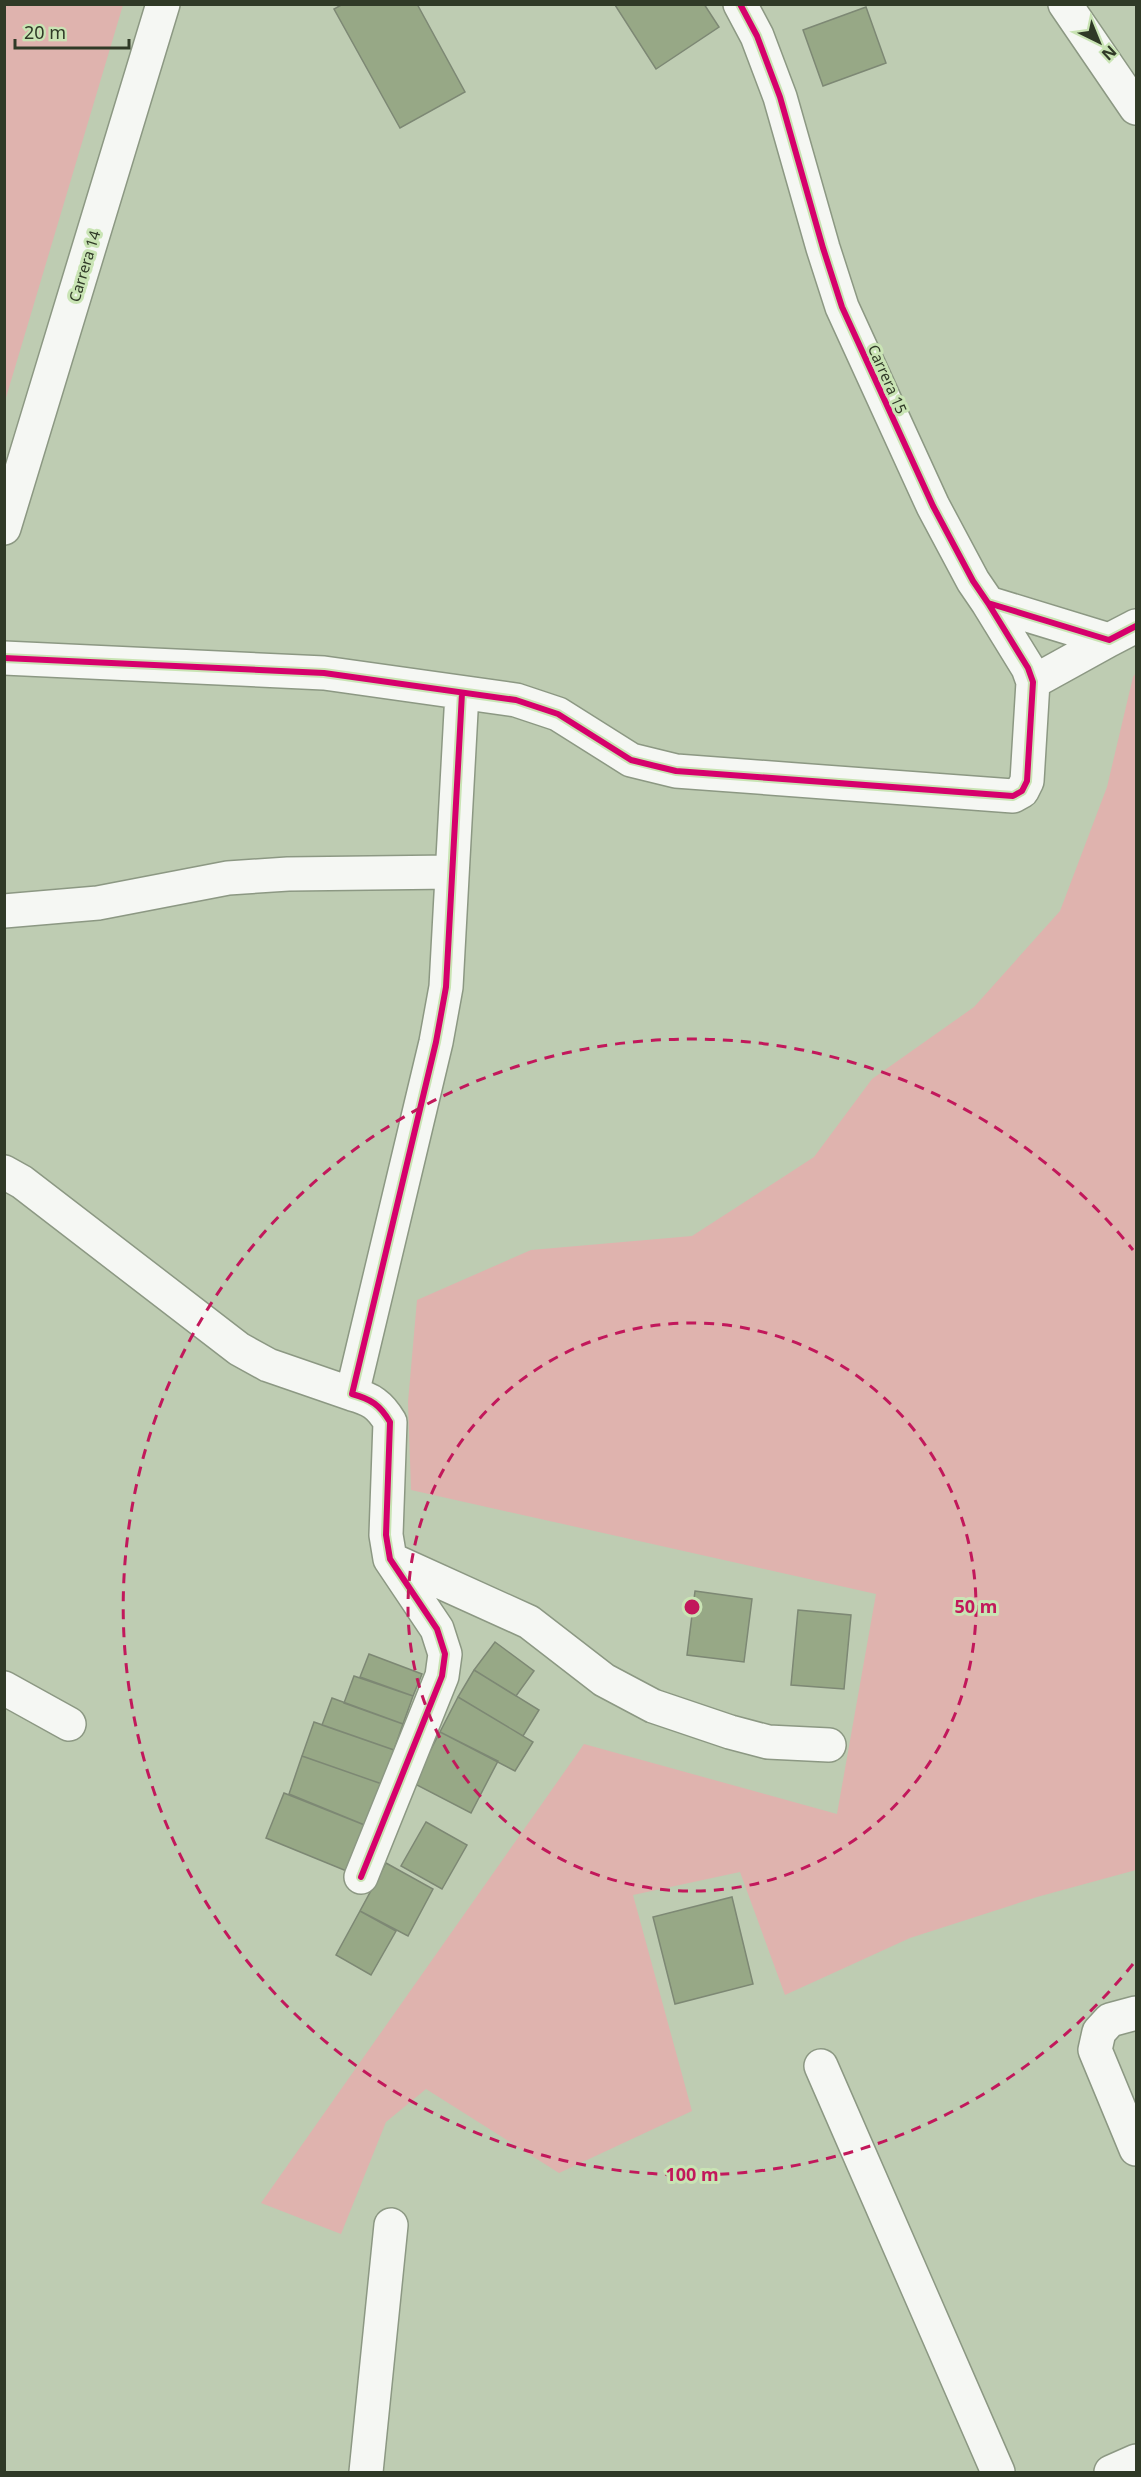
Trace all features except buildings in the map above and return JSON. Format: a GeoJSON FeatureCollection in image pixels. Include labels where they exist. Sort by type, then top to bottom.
{"type":"FeatureCollection","features":[{"type":"Feature","properties":{"kind":"street","name":"Carrera 14"},"geometry":{"type":"LineString","coordinates":[[4,528],[163,4]]}},
{"type":"Feature","properties":{"kind":"street","name":"Carrera 15"},"geometry":{"type":"LineString","coordinates":[[740,4],[757,36],[780,97],[842,307],[933,506],[973,581],[1028,668],[1033,682]]}},
{"type":"Feature","properties":{"kind":"street"},"geometry":{"type":"LineString","coordinates":[[1065,4],[1137,108]]}},
{"type":"Feature","properties":{"kind":"street"},"geometry":{"type":"LineString","coordinates":[[988,603],[1123,633]]}},
{"type":"Feature","properties":{"kind":"street"},"geometry":{"type":"LineString","coordinates":[[4,658],[324,673],[516,700],[558,714],[631,760],[676,771],[1013,796],[1022,791],[1027,781],[1033,682],[1123,633]]}},
{"type":"Feature","properties":{"kind":"street"},"geometry":{"type":"LineString","coordinates":[[352,1394],[446,987],[462,693]]}},
{"type":"Feature","properties":{"kind":"street"},"geometry":{"type":"LineString","coordinates":[[4,911],[98,903],[228,878],[288,874],[452,872]]}},
{"type":"Feature","properties":{"kind":"street"},"geometry":{"type":"LineString","coordinates":[[4,1172],[40,1196],[239,1349],[268,1365],[369,1398],[382,1408],[390,1422],[386,1535],[390,1559],[437,1629],[445,1654],[442,1676],[361,1876]]}},
{"type":"Feature","properties":{"kind":"street"},"geometry":{"type":"LineString","coordinates":[[390,1559],[528,1622],[604,1680],[653,1706],[730,1732],[768,1742],[829,1744]]}},
{"type":"Feature","properties":{"kind":"street"},"geometry":{"type":"LineString","coordinates":[[4,1688],[69,1724]]}},
{"type":"Feature","properties":{"kind":"street"},"geometry":{"type":"LineString","coordinates":[[1137,2013],[1110,2020],[1099,2032],[1095,2050],[1137,2149]]}},
{"type":"Feature","properties":{"kind":"street"},"geometry":{"type":"LineString","coordinates":[[821,2066],[998,2472]]}},
{"type":"Feature","properties":{"kind":"street"},"geometry":{"type":"LineString","coordinates":[[366,2472],[391,2225]]}},
{"type":"Feature","properties":{"kind":"street"},"geometry":{"type":"LineString","coordinates":[[1111,2472],[1137,2461]]}},
{"type":"Feature","properties":{"kind":"shaded area"},"geometry":{"type":"Polygon","coordinates":[[[4,5],[123,5],[5,401],[4,5]]]}},
{"type":"Feature","properties":{"kind":"shaded area"},"geometry":{"type":"Polygon","coordinates":[[[1136,673],[1136,1870],[1037,1897],[910,1938],[785,1995],[740,1872],[633,1895],[692,2111],[559,2173],[426,2089],[386,2122],[341,2234],[261,2203],[584,1744],[837,1814],[876,1594],[411,1490],[408,1402],[417,1300],[531,1250],[692,1236],[814,1157],[872,1079],[974,1007],[1060,911],[1107,787],[1133,677],[1136,673]]]}},
{"type":"Feature","properties":{"kind":"cycle path"},"geometry":{"type":"LineString","coordinates":[[740,4],[757,36],[780,97],[842,307],[933,506],[973,581],[988,603],[1109,640],[1136,626]]}},
{"type":"Feature","properties":{"kind":"cycle path"},"geometry":{"type":"LineString","coordinates":[[4,658],[324,673],[516,700],[558,714],[631,760],[676,771],[1013,796],[1022,791],[1027,781],[1033,682],[1028,668],[988,603]]}},
{"type":"Feature","properties":{"kind":"cycle path"},"geometry":{"type":"LineString","coordinates":[[361,1877],[442,1676],[445,1654],[437,1629],[390,1559],[386,1535],[390,1422],[383,1411],[374,1404],[352,1394],[436,1042],[446,987],[462,693]]}}]}
